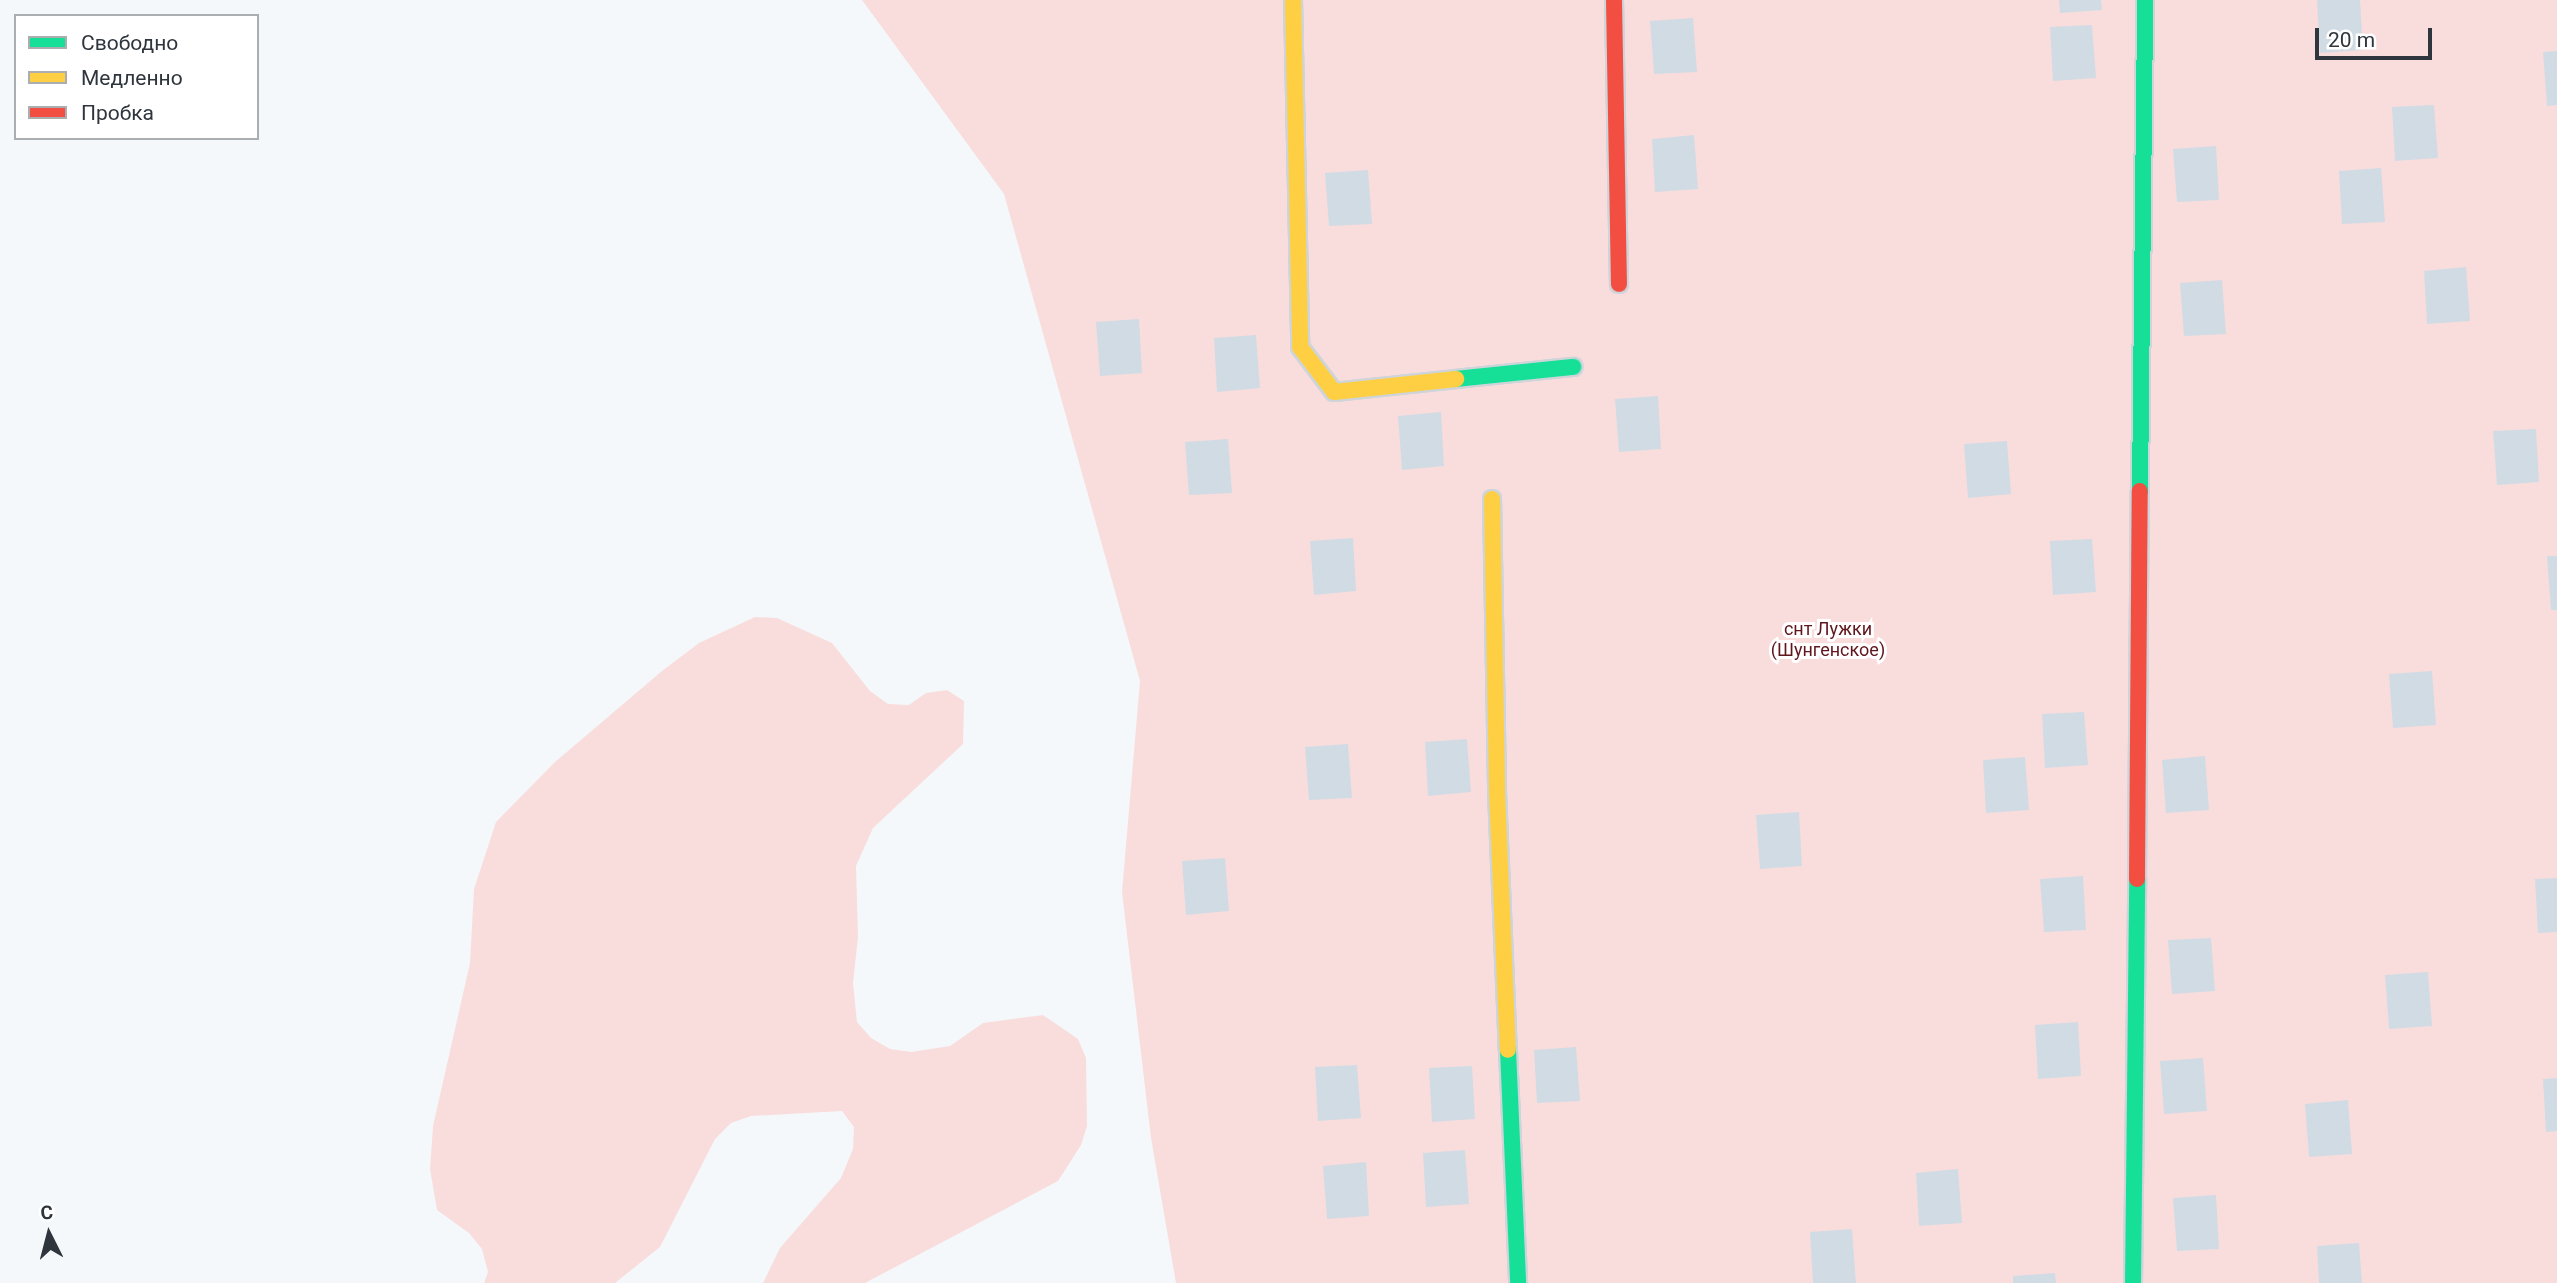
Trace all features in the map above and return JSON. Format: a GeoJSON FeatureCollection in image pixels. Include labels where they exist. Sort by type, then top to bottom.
{"type":"FeatureCollection","features":[{"type":"Feature","properties":{"kind":"street"},"geometry":{"type":"LineString","coordinates":[[1293,0],[1300,347],[1327,383],[1334,392],[1573,367]]}},
{"type":"Feature","properties":{"kind":"street"},"geometry":{"type":"LineString","coordinates":[[1614,0],[1619,284]]}},
{"type":"Feature","properties":{"kind":"street"},"geometry":{"type":"LineString","coordinates":[[2133,1283],[2145,0]]}},
{"type":"Feature","properties":{"kind":"street"},"geometry":{"type":"LineString","coordinates":[[1492,499],[1497,792],[1518,1283]]}},
{"type":"Feature","properties":{"kind":"green space","name":"снт Лужки (Шунгенское)"},"geometry":{"type":"Polygon","coordinates":[[[862,0],[2557,0],[2557,1283],[1176,1283],[1151,1138],[1122,892],[1140,681],[1004,194],[862,0]]]}},
{"type":"Feature","properties":{"kind":"green space"},"geometry":{"type":"Polygon","coordinates":[[[755,617],[777,618],[832,643],[870,691],[888,704],[909,705],[926,693],[947,690],[964,701],[963,744],[873,828],[856,866],[858,937],[853,983],[857,1022],[871,1038],[890,1049],[911,1052],[950,1046],[983,1023],[1043,1015],[1078,1039],[1086,1058],[1087,1126],[1081,1145],[1058,1181],[865,1283],[763,1283],[780,1248],[841,1178],[853,1149],[854,1127],[842,1111],[751,1116],[731,1123],[715,1139],[660,1247],[615,1283],[484,1283],[488,1272],[482,1249],[469,1233],[437,1210],[430,1169],[433,1126],[470,963],[474,889],[496,822],[555,762],[662,671],[699,643],[755,617]]]}},
{"type":"Feature","properties":{"kind":"building"},"geometry":{"type":"Polygon","coordinates":[[[2059,0],[2101,0],[2102,10],[2060,13],[2059,0]]]}},
{"type":"Feature","properties":{"kind":"building"},"geometry":{"type":"Polygon","coordinates":[[[2317,0],[2360,0],[2363,50],[2320,53],[2317,0]]]}},
{"type":"Feature","properties":{"kind":"building"},"geometry":{"type":"Polygon","coordinates":[[[1693,18],[1697,72],[1654,74],[1650,21],[1693,18]]]}},
{"type":"Feature","properties":{"kind":"building"},"geometry":{"type":"Polygon","coordinates":[[[2092,25],[2096,78],[2053,81],[2050,27],[2092,25]]]}},
{"type":"Feature","properties":{"kind":"building"},"geometry":{"type":"Polygon","coordinates":[[[2557,51],[2557,105],[2547,106],[2543,52],[2557,51]]]}},
{"type":"Feature","properties":{"kind":"building"},"geometry":{"type":"Polygon","coordinates":[[[2434,105],[2438,158],[2395,161],[2392,107],[2434,105]]]}},
{"type":"Feature","properties":{"kind":"building"},"geometry":{"type":"Polygon","coordinates":[[[1694,135],[1698,189],[1655,192],[1652,139],[1694,135]]]}},
{"type":"Feature","properties":{"kind":"building"},"geometry":{"type":"Polygon","coordinates":[[[2216,146],[2219,200],[2177,202],[2173,149],[2216,146]]]}},
{"type":"Feature","properties":{"kind":"building"},"geometry":{"type":"Polygon","coordinates":[[[2381,168],[2385,222],[2342,224],[2339,171],[2381,168]]]}},
{"type":"Feature","properties":{"kind":"building"},"geometry":{"type":"Polygon","coordinates":[[[1368,170],[1372,224],[1329,226],[1325,173],[1368,170]]]}},
{"type":"Feature","properties":{"kind":"building"},"geometry":{"type":"Polygon","coordinates":[[[2466,267],[2470,321],[2427,324],[2424,271],[2466,267]]]}},
{"type":"Feature","properties":{"kind":"building"},"geometry":{"type":"Polygon","coordinates":[[[2222,280],[2226,334],[2184,336],[2180,283],[2222,280]]]}},
{"type":"Feature","properties":{"kind":"building"},"geometry":{"type":"Polygon","coordinates":[[[1139,319],[1142,373],[1100,376],[1096,322],[1139,319]]]}},
{"type":"Feature","properties":{"kind":"building"},"geometry":{"type":"Polygon","coordinates":[[[1256,335],[1260,388],[1217,392],[1214,338],[1256,335]]]}},
{"type":"Feature","properties":{"kind":"building"},"geometry":{"type":"Polygon","coordinates":[[[1658,396],[1661,449],[1619,452],[1615,399],[1658,396]]]}},
{"type":"Feature","properties":{"kind":"building"},"geometry":{"type":"Polygon","coordinates":[[[1441,412],[1444,466],[1402,470],[1398,416],[1441,412]]]}},
{"type":"Feature","properties":{"kind":"building"},"geometry":{"type":"Polygon","coordinates":[[[2536,429],[2539,482],[2497,485],[2493,431],[2536,429]]]}},
{"type":"Feature","properties":{"kind":"building"},"geometry":{"type":"Polygon","coordinates":[[[1228,439],[1232,493],[1189,495],[1185,442],[1228,439]]]}},
{"type":"Feature","properties":{"kind":"building"},"geometry":{"type":"Polygon","coordinates":[[[2007,441],[2011,494],[1968,498],[1964,444],[2007,441]]]}},
{"type":"Feature","properties":{"kind":"building"},"geometry":{"type":"Polygon","coordinates":[[[1353,538],[1356,591],[1314,595],[1310,541],[1353,538]]]}},
{"type":"Feature","properties":{"kind":"building"},"geometry":{"type":"Polygon","coordinates":[[[2092,539],[2096,592],[2053,595],[2050,541],[2092,539]]]}},
{"type":"Feature","properties":{"kind":"building"},"geometry":{"type":"Polygon","coordinates":[[[2547,556],[2557,556],[2557,610],[2551,610],[2547,556]]]}},
{"type":"Feature","properties":{"kind":"building"},"geometry":{"type":"Polygon","coordinates":[[[2432,671],[2436,725],[2393,728],[2389,674],[2432,671]]]}},
{"type":"Feature","properties":{"kind":"building"},"geometry":{"type":"Polygon","coordinates":[[[2084,712],[2088,765],[2045,768],[2042,714],[2084,712]]]}},
{"type":"Feature","properties":{"kind":"building"},"geometry":{"type":"Polygon","coordinates":[[[1467,739],[1471,792],[1428,796],[1425,742],[1467,739]]]}},
{"type":"Feature","properties":{"kind":"building"},"geometry":{"type":"Polygon","coordinates":[[[1348,744],[1352,798],[1309,800],[1305,747],[1348,744]]]}},
{"type":"Feature","properties":{"kind":"building"},"geometry":{"type":"Polygon","coordinates":[[[2205,756],[2209,810],[2166,813],[2162,760],[2205,756]]]}},
{"type":"Feature","properties":{"kind":"building"},"geometry":{"type":"Polygon","coordinates":[[[2025,757],[2029,810],[1986,813],[1983,760],[2025,757]]]}},
{"type":"Feature","properties":{"kind":"building"},"geometry":{"type":"Polygon","coordinates":[[[1799,812],[1802,866],[1760,869],[1756,815],[1799,812]]]}},
{"type":"Feature","properties":{"kind":"building"},"geometry":{"type":"Polygon","coordinates":[[[1225,858],[1229,911],[1186,915],[1182,861],[1225,858]]]}},
{"type":"Feature","properties":{"kind":"building"},"geometry":{"type":"Polygon","coordinates":[[[2083,876],[2086,930],[2044,932],[2040,879],[2083,876]]]}},
{"type":"Feature","properties":{"kind":"building"},"geometry":{"type":"Polygon","coordinates":[[[2557,878],[2557,932],[2538,933],[2535,879],[2557,878]]]}},
{"type":"Feature","properties":{"kind":"building"},"geometry":{"type":"Polygon","coordinates":[[[2211,938],[2215,991],[2172,994],[2168,940],[2211,938]]]}},
{"type":"Feature","properties":{"kind":"building"},"geometry":{"type":"Polygon","coordinates":[[[2428,972],[2432,1026],[2389,1029],[2385,975],[2428,972]]]}},
{"type":"Feature","properties":{"kind":"building"},"geometry":{"type":"Polygon","coordinates":[[[2078,1022],[2081,1076],[2038,1079],[2035,1025],[2078,1022]]]}},
{"type":"Feature","properties":{"kind":"building"},"geometry":{"type":"Polygon","coordinates":[[[1576,1047],[1580,1101],[1537,1103],[1534,1050],[1576,1047]]]}},
{"type":"Feature","properties":{"kind":"building"},"geometry":{"type":"Polygon","coordinates":[[[2203,1058],[2207,1111],[2164,1114],[2160,1061],[2203,1058]]]}},
{"type":"Feature","properties":{"kind":"building"},"geometry":{"type":"Polygon","coordinates":[[[1357,1065],[1361,1118],[1318,1121],[1315,1067],[1357,1065]]]}},
{"type":"Feature","properties":{"kind":"building"},"geometry":{"type":"Polygon","coordinates":[[[1472,1066],[1475,1119],[1432,1122],[1429,1068],[1472,1066]]]}},
{"type":"Feature","properties":{"kind":"building"},"geometry":{"type":"Polygon","coordinates":[[[2557,1078],[2557,1131],[2546,1132],[2543,1079],[2557,1078]]]}},
{"type":"Feature","properties":{"kind":"building"},"geometry":{"type":"Polygon","coordinates":[[[2348,1100],[2352,1154],[2309,1157],[2305,1104],[2348,1100]]]}},
{"type":"Feature","properties":{"kind":"building"},"geometry":{"type":"Polygon","coordinates":[[[1465,1150],[1469,1204],[1426,1207],[1423,1153],[1465,1150]]]}},
{"type":"Feature","properties":{"kind":"building"},"geometry":{"type":"Polygon","coordinates":[[[1366,1162],[1369,1216],[1327,1219],[1323,1166],[1366,1162]]]}},
{"type":"Feature","properties":{"kind":"building"},"geometry":{"type":"Polygon","coordinates":[[[1958,1169],[1962,1223],[1919,1226],[1916,1173],[1958,1169]]]}},
{"type":"Feature","properties":{"kind":"building"},"geometry":{"type":"Polygon","coordinates":[[[2216,1195],[2219,1249],[2177,1251],[2173,1198],[2216,1195]]]}},
{"type":"Feature","properties":{"kind":"building"},"geometry":{"type":"Polygon","coordinates":[[[1852,1229],[1856,1283],[1813,1283],[1810,1232],[1852,1229]]]}},
{"type":"Feature","properties":{"kind":"building"},"geometry":{"type":"Polygon","coordinates":[[[2359,1243],[2362,1283],[2319,1283],[2317,1246],[2359,1243]]]}},
{"type":"Feature","properties":{"kind":"building"},"geometry":{"type":"Polygon","coordinates":[[[2055,1273],[2056,1283],[2013,1283],[2013,1276],[2055,1273]]]}},
{"type":"Feature","properties":{"kind":"traffic: fast"},"geometry":{"type":"LineString","coordinates":[[2140,491],[2145,0]]}},
{"type":"Feature","properties":{"kind":"traffic: fast"},"geometry":{"type":"LineString","coordinates":[[1456,379],[1573,367]]}},
{"type":"Feature","properties":{"kind":"traffic: fast"},"geometry":{"type":"LineString","coordinates":[[2133,1283],[2137,879]]}},
{"type":"Feature","properties":{"kind":"traffic: fast"},"geometry":{"type":"LineString","coordinates":[[1508,1050],[1518,1283]]}},
{"type":"Feature","properties":{"kind":"traffic: slow"},"geometry":{"type":"LineString","coordinates":[[1293,0],[1300,347],[1334,392],[1456,379]]}},
{"type":"Feature","properties":{"kind":"traffic: slow"},"geometry":{"type":"LineString","coordinates":[[1492,499],[1497,792],[1508,1050]]}},
{"type":"Feature","properties":{"kind":"traffic: jam"},"geometry":{"type":"LineString","coordinates":[[1614,0],[1619,284]]}},
{"type":"Feature","properties":{"kind":"traffic: jam"},"geometry":{"type":"LineString","coordinates":[[2137,879],[2140,491]]}}]}
